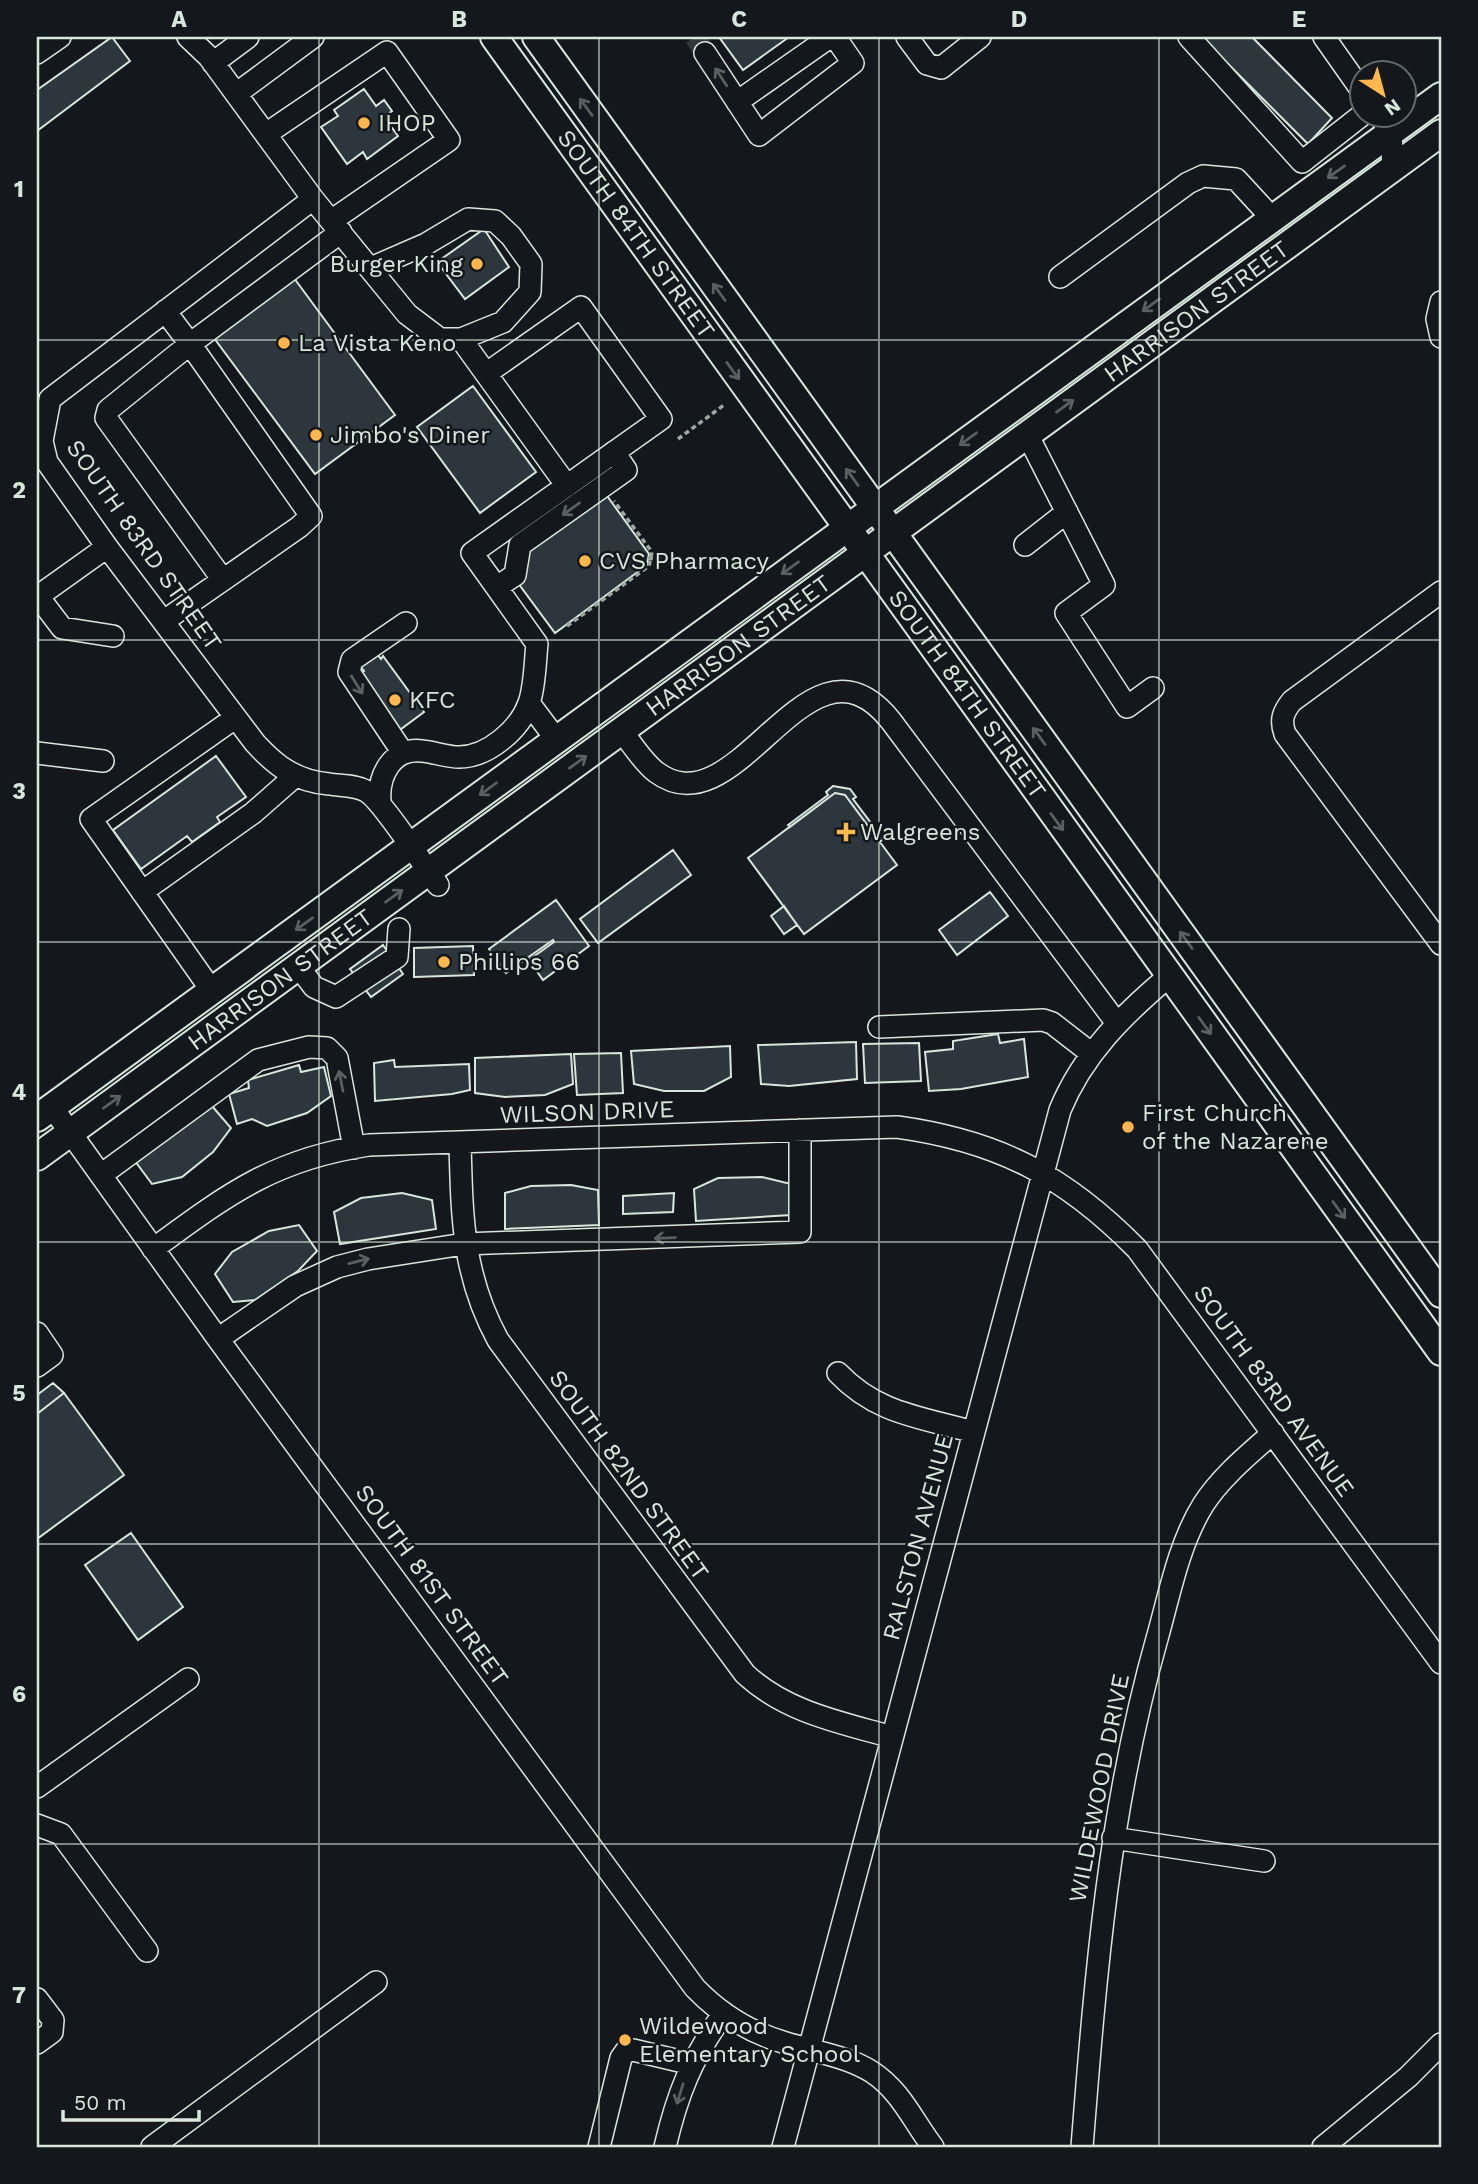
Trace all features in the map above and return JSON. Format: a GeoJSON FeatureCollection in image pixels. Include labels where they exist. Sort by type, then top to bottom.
{"type":"FeatureCollection","features":[{"type":"Feature","properties":{"kind":"main road","name":"SOUTH 84TH STREET"},"geometry":{"type":"LineString","coordinates":[[494,37],[863,553],[1441,1352]]}},
{"type":"Feature","properties":{"kind":"main road","name":"SOUTH 84TH STREET"},"geometry":{"type":"LineString","coordinates":[[536,37],[1441,1294]]}},
{"type":"Feature","properties":{"kind":"main road","name":"HARRISON STREET"},"geometry":{"type":"LineString","coordinates":[[1418,108],[1441,96]]}},
{"type":"Feature","properties":{"kind":"main road","name":"HARRISON STREET"},"geometry":{"type":"LineString","coordinates":[[45,1112],[1271,217],[1379,130]]}},
{"type":"Feature","properties":{"kind":"main road","name":"HARRISON STREET"},"geometry":{"type":"LineString","coordinates":[[37,1157],[298,966],[433,878],[621,730],[1441,134]]}},
{"type":"Feature","properties":{"kind":"main road"},"geometry":{"type":"LineString","coordinates":[[1169,976],[1190,979],[1200,986],[1280,1092],[1314,1117]]}},
{"type":"Feature","properties":{"kind":"street"},"geometry":{"type":"LineString","coordinates":[[37,53],[60,37]]}},
{"type":"Feature","properties":{"kind":"street"},"geometry":{"type":"LineString","coordinates":[[188,37],[213,63],[313,199],[407,314],[440,338],[461,339],[503,322],[530,292],[531,264],[511,236],[495,221],[468,219],[426,244],[372,268]]}},
{"type":"Feature","properties":{"kind":"street"},"geometry":{"type":"LineString","coordinates":[[213,63],[248,37]]}},
{"type":"Feature","properties":{"kind":"street"},"geometry":{"type":"LineString","coordinates":[[236,94],[313,37]]}},
{"type":"Feature","properties":{"kind":"street"},"geometry":{"type":"LineString","coordinates":[[737,102],[830,37]]}},
{"type":"Feature","properties":{"kind":"street"},"geometry":{"type":"LineString","coordinates":[[705,53],[759,135],[853,63],[835,37]]}},
{"type":"Feature","properties":{"kind":"street"},"geometry":{"type":"LineString","coordinates":[[907,37],[927,64],[942,68],[980,37]]}},
{"type":"Feature","properties":{"kind":"street"},"geometry":{"type":"LineString","coordinates":[[1189,37],[1302,162],[1348,127]]}},
{"type":"Feature","properties":{"kind":"street"},"geometry":{"type":"LineString","coordinates":[[1324,37],[1348,70]]}},
{"type":"Feature","properties":{"kind":"street"},"geometry":{"type":"LineString","coordinates":[[223,580],[106,418],[108,410],[449,139],[387,52],[266,134]]}},
{"type":"Feature","properties":{"kind":"street"},"geometry":{"type":"LineString","coordinates":[[1387,130],[1392,169]]}},
{"type":"Feature","properties":{"kind":"street"},"geometry":{"type":"LineString","coordinates":[[1060,276],[1188,183],[1203,176],[1236,179],[1271,217]]}},
{"type":"Feature","properties":{"kind":"street","name":"SOUTH 83RD STREET"},"geometry":{"type":"LineString","coordinates":[[313,199],[50,399],[41,441],[47,462],[107,547],[235,718],[274,764],[294,777],[356,787],[380,801]]}},
{"type":"Feature","properties":{"kind":"street"},"geometry":{"type":"LineString","coordinates":[[433,878],[409,847],[380,801],[379,789],[385,769],[403,754],[419,750],[458,757],[481,752],[504,738],[529,703],[537,644],[472,553],[661,419],[581,307],[487,373]]}},
{"type":"Feature","properties":{"kind":"street"},"geometry":{"type":"LineString","coordinates":[[164,621],[311,516],[165,311]]}},
{"type":"Feature","properties":{"kind":"street"},"geometry":{"type":"LineString","coordinates":[[461,339],[567,486]]}},
{"type":"Feature","properties":{"kind":"street"},"geometry":{"type":"LineString","coordinates":[[1027,434],[1104,585],[1066,612],[1127,706],[1153,688]]}},
{"type":"Feature","properties":{"kind":"street"},"geometry":{"type":"LineString","coordinates":[[497,587],[515,575],[520,545],[626,470],[614,452]]}},
{"type":"Feature","properties":{"kind":"street"},"geometry":{"type":"LineString","coordinates":[[1025,545],[1067,512]]}},
{"type":"Feature","properties":{"kind":"street"},"geometry":{"type":"LineString","coordinates":[[107,547],[37,596],[62,628],[113,636]]}},
{"type":"Feature","properties":{"kind":"street"},"geometry":{"type":"LineString","coordinates":[[1441,592],[1292,701],[1284,710],[1282,720],[1285,734],[1441,944]]}},
{"type":"Feature","properties":{"kind":"street"},"geometry":{"type":"LineString","coordinates":[[403,754],[349,671],[352,660],[406,623]]}},
{"type":"Feature","properties":{"kind":"street"},"geometry":{"type":"LineString","coordinates":[[621,730],[658,773],[694,781],[716,775],[735,763],[805,703],[822,694],[841,693],[865,698],[891,721],[1116,1022]]}},
{"type":"Feature","properties":{"kind":"street"},"geometry":{"type":"LineString","coordinates":[[529,703],[556,739]]}},
{"type":"Feature","properties":{"kind":"street"},"geometry":{"type":"LineString","coordinates":[[212,991],[91,819],[235,718]]}},
{"type":"Feature","properties":{"kind":"street"},"geometry":{"type":"LineString","coordinates":[[37,753],[103,761]]}},
{"type":"Feature","properties":{"kind":"street"},"geometry":{"type":"LineString","coordinates":[[142,892],[253,813],[294,777]]}},
{"type":"Feature","properties":{"kind":"street"},"geometry":{"type":"LineString","coordinates":[[298,966],[314,987],[336,997],[397,957],[399,929]]}},
{"type":"Feature","properties":{"kind":"street","name":"RALSTON AVENUE"},"geometry":{"type":"LineString","coordinates":[[783,2147],[1041,1173],[1071,1083],[1116,1022],[1169,976]]}},
{"type":"Feature","properties":{"kind":"street"},"geometry":{"type":"LineString","coordinates":[[879,1027],[1043,1020],[1052,1023],[1092,1054]]}},
{"type":"Feature","properties":{"kind":"street"},"geometry":{"type":"LineString","coordinates":[[100,1175],[258,1060],[309,1047],[327,1048],[337,1058],[354,1148]]}},
{"type":"Feature","properties":{"kind":"street","name":"SOUTH 81ST STREET"},"geometry":{"type":"LineString","coordinates":[[45,1112],[70,1132],[218,1339],[695,1988],[724,2014],[750,2029],[834,2056],[873,2072],[895,2091],[933,2147]]}},
{"type":"Feature","properties":{"kind":"street","name":"WILSON DRIVE"},"geometry":{"type":"LineString","coordinates":[[153,1249],[249,1181],[308,1157],[354,1148],[897,1126],[936,1132],[988,1147],[1020,1159],[1041,1173]]}},
{"type":"Feature","properties":{"kind":"street"},"geometry":{"type":"LineString","coordinates":[[218,1339],[295,1286],[337,1267],[368,1259],[464,1244],[800,1232],[800,1130]]}},
{"type":"Feature","properties":{"kind":"street","name":"SOUTH 82ND STREET"},"geometry":{"type":"LineString","coordinates":[[460,1143],[464,1244],[471,1280],[498,1340],[730,1658],[758,1686],[797,1709],[892,1737]]}},
{"type":"Feature","properties":{"kind":"street","name":"SOUTH 83RD AVENUE"},"geometry":{"type":"LineString","coordinates":[[1041,1173],[1074,1193],[1137,1249],[1441,1663]]}},
{"type":"Feature","properties":{"kind":"street"},"geometry":{"type":"LineString","coordinates":[[37,1333],[52,1355],[37,1366]]}},
{"type":"Feature","properties":{"kind":"street"},"geometry":{"type":"LineString","coordinates":[[838,1373],[856,1392],[876,1404],[973,1432]]}},
{"type":"Feature","properties":{"kind":"street","name":"WILDEWOOD DRIVE"},"geometry":{"type":"LineString","coordinates":[[1082,2147],[1098,1949],[1112,1838],[1146,1676],[1190,1530],[1221,1482],[1273,1433]]}},
{"type":"Feature","properties":{"kind":"street"},"geometry":{"type":"LineString","coordinates":[[37,1787],[188,1679]]}},
{"type":"Feature","properties":{"kind":"street"},"geometry":{"type":"LineString","coordinates":[[37,1825],[61,1834],[147,1951]]}},
{"type":"Feature","properties":{"kind":"street"},"geometry":{"type":"LineString","coordinates":[[1112,1838],[1264,1861]]}},
{"type":"Feature","properties":{"kind":"street"},"geometry":{"type":"LineString","coordinates":[[152,2147],[376,1982]]}},
{"type":"Feature","properties":{"kind":"street"},"geometry":{"type":"LineString","coordinates":[[37,2000],[53,2021],[52,2032],[37,2043]]}},
{"type":"Feature","properties":{"kind":"street"},"geometry":{"type":"LineString","coordinates":[[665,2147],[682,2085],[699,2048],[724,2014]]}},
{"type":"Feature","properties":{"kind":"street"},"geometry":{"type":"LineString","coordinates":[[1322,2147],[1408,2077],[1441,2044]]}},
{"type":"Feature","properties":{"kind":"street"},"geometry":{"type":"LineString","coordinates":[[599,2147],[621,2059],[626,2051],[633,2050],[692,2064]]}},
{"type":"Feature","properties":{"kind":"path"},"geometry":{"type":"LineString","coordinates":[[678,439],[724,405]]}},
{"type":"Feature","properties":{"kind":"path"},"geometry":{"type":"LineString","coordinates":[[567,626],[649,566],[652,552],[612,499],[620,494]]}},
{"type":"Feature","properties":{"kind":"path"},"geometry":{"type":"LineString","coordinates":[[649,558],[671,562]]}},
{"type":"Feature","properties":{"kind":"building"},"geometry":{"type":"Polygon","coordinates":[[[112,37],[130,61],[37,131],[37,90],[112,37]]]}},
{"type":"Feature","properties":{"kind":"building"},"geometry":{"type":"Polygon","coordinates":[[[719,37],[789,37],[743,70],[719,37]]]}},
{"type":"Feature","properties":{"kind":"building"},"geometry":{"type":"Polygon","coordinates":[[[1201,37],[1252,37],[1332,118],[1308,144],[1201,37]]]}},
{"type":"Feature","properties":{"kind":"building"},"geometry":{"type":"Polygon","coordinates":[[[364,89],[376,106],[384,100],[392,111],[384,117],[398,136],[367,159],[363,152],[347,164],[321,127],[338,116],[334,110],[364,89]]]}},
{"type":"Feature","properties":{"kind":"building"},"geometry":{"type":"Polygon","coordinates":[[[484,229],[509,267],[465,299],[437,262],[484,229]]]}},
{"type":"Feature","properties":{"kind":"building"},"geometry":{"type":"Polygon","coordinates":[[[291,274],[395,415],[315,474],[211,334],[291,274]]]}},
{"type":"Feature","properties":{"kind":"building"},"geometry":{"type":"Polygon","coordinates":[[[473,386],[536,472],[480,513],[417,427],[473,386]]]}},
{"type":"Feature","properties":{"kind":"building","name":"CVS Pharmacy"},"geometry":{"type":"Polygon","coordinates":[[[605,493],[649,554],[647,565],[555,633],[518,583],[523,553],[605,493]]]}},
{"type":"Feature","properties":{"kind":"building"},"geometry":{"type":"Polygon","coordinates":[[[375,651],[381,659],[383,656],[424,712],[397,732],[358,675],[364,671],[358,663],[375,651]]]}},
{"type":"Feature","properties":{"kind":"building"},"geometry":{"type":"Polygon","coordinates":[[[216,756],[246,797],[217,817],[220,822],[192,842],[187,836],[141,869],[113,830],[216,756]]]}},
{"type":"Feature","properties":{"kind":"building"},"geometry":{"type":"Polygon","coordinates":[[[833,786],[850,789],[856,797],[853,799],[883,839],[880,842],[845,795],[835,793],[790,827],[788,825],[828,795],[826,792],[833,786]]]}},
{"type":"Feature","properties":{"kind":"building","name":"Walgreens"},"geometry":{"type":"Polygon","coordinates":[[[835,793],[845,795],[897,865],[804,934],[748,858],[835,793]]]}},
{"type":"Feature","properties":{"kind":"building"},"geometry":{"type":"Polygon","coordinates":[[[673,850],[691,875],[598,943],[580,919],[673,850]]]}},
{"type":"Feature","properties":{"kind":"building"},"geometry":{"type":"Polygon","coordinates":[[[990,892],[1008,916],[957,955],[939,930],[990,892]]]}},
{"type":"Feature","properties":{"kind":"building"},"geometry":{"type":"Polygon","coordinates":[[[556,900],[589,946],[543,980],[529,960],[554,942],[553,940],[506,973],[489,949],[556,900]]]}},
{"type":"Feature","properties":{"kind":"building"},"geometry":{"type":"Polygon","coordinates":[[[784,906],[797,925],[784,934],[771,916],[784,906]]]}},
{"type":"Feature","properties":{"kind":"building"},"geometry":{"type":"Polygon","coordinates":[[[383,945],[403,974],[371,997],[350,969],[383,945]]]}},
{"type":"Feature","properties":{"kind":"building","name":"Phillips 66"},"geometry":{"type":"Polygon","coordinates":[[[473,946],[474,975],[414,977],[414,948],[473,946]]]}},
{"type":"Feature","properties":{"kind":"building"},"geometry":{"type":"Polygon","coordinates":[[[998,1034],[1000,1043],[1024,1039],[1028,1077],[961,1089],[929,1091],[925,1052],[953,1049],[953,1041],[998,1034]]]}},
{"type":"Feature","properties":{"kind":"building"},"geometry":{"type":"Polygon","coordinates":[[[856,1042],[857,1079],[789,1086],[761,1084],[758,1045],[856,1042]]]}},
{"type":"Feature","properties":{"kind":"building"},"geometry":{"type":"Polygon","coordinates":[[[919,1043],[921,1081],[865,1083],[863,1044],[919,1043]]]}},
{"type":"Feature","properties":{"kind":"building"},"geometry":{"type":"Polygon","coordinates":[[[730,1046],[731,1077],[704,1091],[664,1091],[634,1084],[631,1051],[730,1046]]]}},
{"type":"Feature","properties":{"kind":"building"},"geometry":{"type":"Polygon","coordinates":[[[621,1053],[623,1093],[577,1095],[574,1054],[621,1053]]]}},
{"type":"Feature","properties":{"kind":"building"},"geometry":{"type":"Polygon","coordinates":[[[571,1054],[573,1084],[545,1095],[505,1097],[475,1093],[475,1058],[571,1054]]]}},
{"type":"Feature","properties":{"kind":"building"},"geometry":{"type":"Polygon","coordinates":[[[394,1060],[395,1067],[469,1064],[470,1090],[375,1101],[374,1063],[394,1060]]]}},
{"type":"Feature","properties":{"kind":"building"},"geometry":{"type":"Polygon","coordinates":[[[299,1065],[301,1072],[324,1067],[331,1096],[307,1113],[267,1126],[252,1119],[237,1124],[229,1094],[249,1088],[248,1080],[299,1065]]]}},
{"type":"Feature","properties":{"kind":"building"},"geometry":{"type":"Polygon","coordinates":[[[212,1106],[231,1128],[213,1152],[182,1177],[152,1184],[135,1161],[212,1106]]]}},
{"type":"Feature","properties":{"kind":"building"},"geometry":{"type":"Polygon","coordinates":[[[762,1177],[791,1184],[791,1215],[696,1221],[694,1189],[718,1178],[762,1177]]]}},
{"type":"Feature","properties":{"kind":"building"},"geometry":{"type":"Polygon","coordinates":[[[571,1185],[598,1190],[599,1225],[505,1229],[505,1193],[531,1186],[571,1185]]]}},
{"type":"Feature","properties":{"kind":"building"},"geometry":{"type":"Polygon","coordinates":[[[402,1193],[432,1200],[436,1229],[340,1244],[334,1212],[361,1198],[402,1193]]]}},
{"type":"Feature","properties":{"kind":"building"},"geometry":{"type":"Polygon","coordinates":[[[674,1193],[673,1212],[623,1214],[623,1196],[674,1193]]]}},
{"type":"Feature","properties":{"kind":"building"},"geometry":{"type":"Polygon","coordinates":[[[299,1225],[317,1251],[298,1271],[255,1300],[233,1302],[215,1274],[232,1252],[269,1231],[299,1225]]]}},
{"type":"Feature","properties":{"kind":"building"},"geometry":{"type":"Polygon","coordinates":[[[53,1383],[64,1393],[37,1414],[37,1395],[53,1383]]]}},
{"type":"Feature","properties":{"kind":"building"},"geometry":{"type":"Polygon","coordinates":[[[64,1393],[124,1475],[37,1539],[37,1414],[64,1393]]]}},
{"type":"Feature","properties":{"kind":"building"},"geometry":{"type":"Polygon","coordinates":[[[131,1533],[183,1607],[138,1640],[85,1565],[131,1533]]]}},
{"type":"Feature","properties":{"kind":"tunnel"},"geometry":{"type":"LineString","coordinates":[[695,37],[705,53]]}},
{"type":"Feature","properties":{"kind":"place","name":"IHOP"},"geometry":{"type":"Point","coordinates":[364,123]}},
{"type":"Feature","properties":{"kind":"place","name":"Burger King"},"geometry":{"type":"Point","coordinates":[477,264]}},
{"type":"Feature","properties":{"kind":"place","name":"La Vista Keno"},"geometry":{"type":"Point","coordinates":[284,343]}},
{"type":"Feature","properties":{"kind":"place","name":"Jimbo's Diner"},"geometry":{"type":"Point","coordinates":[316,435]}},
{"type":"Feature","properties":{"kind":"place","name":"CVS Pharmacy"},"geometry":{"type":"Point","coordinates":[585,561]}},
{"type":"Feature","properties":{"kind":"place","name":"KFC"},"geometry":{"type":"Point","coordinates":[395,700]}},
{"type":"Feature","properties":{"kind":"place","name":"Walgreens"},"geometry":{"type":"Point","coordinates":[846,832]}},
{"type":"Feature","properties":{"kind":"place","name":"Phillips 66"},"geometry":{"type":"Point","coordinates":[444,962]}},
{"type":"Feature","properties":{"kind":"place","name":"First Church of the Nazarene"},"geometry":{"type":"Point","coordinates":[1128,1127]}},
{"type":"Feature","properties":{"kind":"place","name":"Wildewood Elementary School"},"geometry":{"type":"Point","coordinates":[625,2040]}}]}
